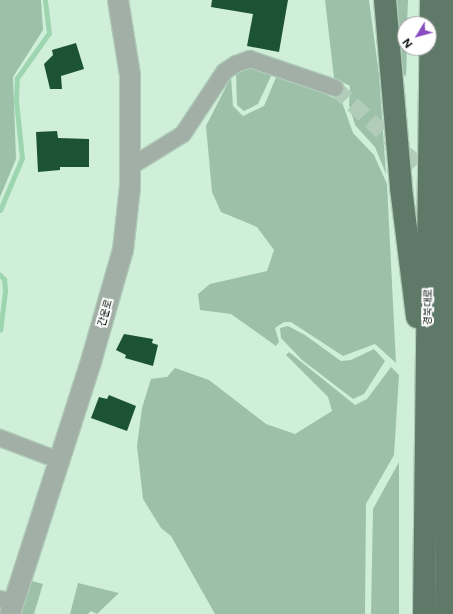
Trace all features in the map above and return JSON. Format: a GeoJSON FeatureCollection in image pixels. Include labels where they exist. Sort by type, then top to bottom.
{"type":"FeatureCollection","features":[{"type":"Feature","properties":{"kind":"highway"},"geometry":{"type":"LineString","coordinates":[[385,0],[401,188],[427,395]]}},
{"type":"Feature","properties":{"kind":"highway","name":"경북대로"},"geometry":{"type":"LineString","coordinates":[[424,614],[431,0]]}},
{"type":"Feature","properties":{"kind":"highway","name":"경북대로"},"geometry":{"type":"LineString","coordinates":[[446,614],[450,0]]}},
{"type":"Feature","properties":{"kind":"highway"},"geometry":{"type":"LineString","coordinates":[[448,249],[453,217]]}},
{"type":"Feature","properties":{"kind":"street","name":"간운로"},"geometry":{"type":"LineString","coordinates":[[8,605],[92,358],[123,250],[130,187],[130,75],[118,0]]}},
{"type":"Feature","properties":{"kind":"street"},"geometry":{"type":"LineString","coordinates":[[130,168],[183,134],[224,72],[236,64],[250,59],[335,88]]}},
{"type":"Feature","properties":{"kind":"street"},"geometry":{"type":"LineString","coordinates":[[0,438],[58,460]]}},
{"type":"Feature","properties":{"kind":"green space"},"geometry":{"type":"Polygon","coordinates":[[[0,0],[41,0],[43,30],[13,77],[16,159],[0,197],[0,0]]]}},
{"type":"Feature","properties":{"kind":"green space"},"geometry":{"type":"Polygon","coordinates":[[[325,0],[369,0],[379,75],[386,174],[375,147],[355,125],[349,105],[350,86],[334,78],[325,0]]]}},
{"type":"Feature","properties":{"kind":"green space"},"geometry":{"type":"Polygon","coordinates":[[[393,0],[408,0],[407,16],[397,16],[397,32],[393,0]]]}},
{"type":"Feature","properties":{"kind":"green space"},"geometry":{"type":"Polygon","coordinates":[[[400,56],[407,56],[406,77],[402,72],[400,56]]]}},
{"type":"Feature","properties":{"kind":"green space"},"geometry":{"type":"Polygon","coordinates":[[[242,65],[272,74],[258,104],[244,111],[237,105],[236,72],[242,65]]]}},
{"type":"Feature","properties":{"kind":"green space"},"geometry":{"type":"Polygon","coordinates":[[[277,75],[286,76],[342,102],[353,133],[374,155],[387,184],[396,363],[375,344],[343,356],[291,322],[284,322],[275,328],[279,342],[276,346],[231,314],[200,310],[198,294],[210,284],[267,271],[274,250],[257,227],[221,212],[212,192],[206,126],[231,77],[233,106],[243,116],[264,106],[277,75]]]}},
{"type":"Feature","properties":{"kind":"green space"},"geometry":{"type":"Polygon","coordinates":[[[288,326],[305,335],[341,361],[351,360],[374,349],[385,361],[364,394],[353,399],[302,360],[281,338],[280,328],[288,326]]]}},
{"type":"Feature","properties":{"kind":"green space"},"geometry":{"type":"Polygon","coordinates":[[[289,352],[355,405],[367,399],[391,367],[399,375],[394,455],[366,504],[365,614],[215,614],[171,536],[161,528],[143,499],[137,446],[142,408],[151,379],[167,377],[175,368],[209,380],[266,424],[295,434],[332,411],[328,397],[286,355],[289,352]]]}},
{"type":"Feature","properties":{"kind":"green space"},"geometry":{"type":"Polygon","coordinates":[[[399,462],[399,614],[371,614],[373,509],[399,462]]]}},
{"type":"Feature","properties":{"kind":"green space"},"geometry":{"type":"Polygon","coordinates":[[[32,581],[43,584],[34,614],[21,614],[32,581]]]}},
{"type":"Feature","properties":{"kind":"green space"},"geometry":{"type":"Polygon","coordinates":[[[78,583],[119,593],[97,614],[91,611],[88,614],[70,614],[78,583]]]}},
{"type":"Feature","properties":{"kind":"building"},"geometry":{"type":"Polygon","coordinates":[[[212,0],[288,0],[279,52],[247,46],[253,14],[211,7],[212,0]]]}},
{"type":"Feature","properties":{"kind":"building"},"geometry":{"type":"Polygon","coordinates":[[[76,43],[84,69],[61,76],[62,89],[50,89],[44,64],[53,55],[52,50],[76,43]]]}},
{"type":"Feature","properties":{"kind":"building"},"geometry":{"type":"Polygon","coordinates":[[[57,131],[58,138],[89,139],[89,167],[60,167],[60,170],[38,172],[36,132],[57,131]]]}},
{"type":"Feature","properties":{"kind":"building"},"geometry":{"type":"Polygon","coordinates":[[[124,334],[153,339],[152,343],[158,345],[153,366],[125,358],[126,355],[116,350],[124,334]]]}},
{"type":"Feature","properties":{"kind":"building"},"geometry":{"type":"Polygon","coordinates":[[[109,395],[136,406],[127,431],[91,418],[99,397],[107,399],[109,395]]]}},
{"type":"Feature","properties":{"kind":"waterway"},"geometry":{"type":"LineString","coordinates":[[0,210],[22,158],[16,101],[17,78],[49,33],[45,0]]}},
{"type":"Feature","properties":{"kind":"waterway"},"geometry":{"type":"LineString","coordinates":[[0,275],[4,279],[5,291],[0,330]]}},
{"type":"Feature","properties":{"kind":"tunnel"},"geometry":{"type":"LineString","coordinates":[[335,88],[434,180]]}}]}
